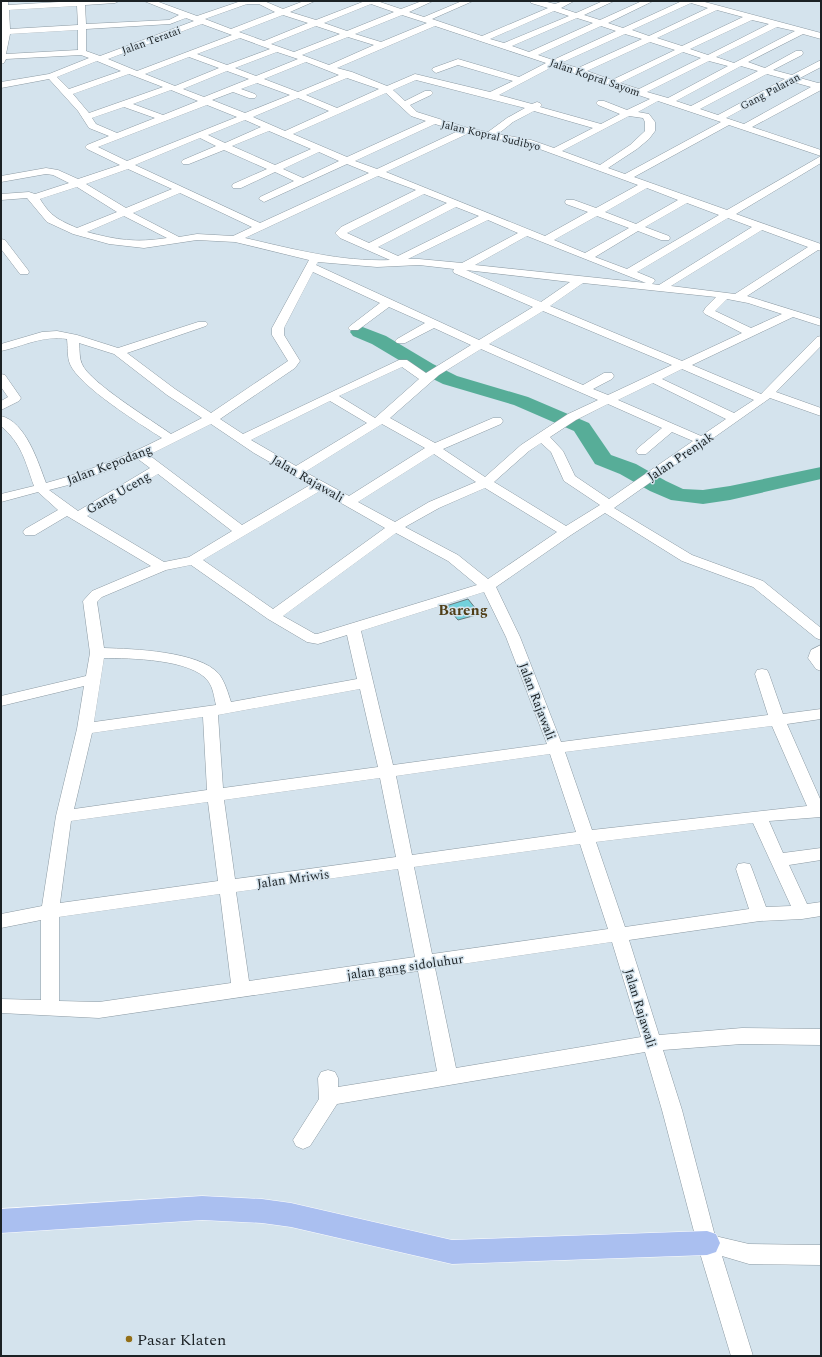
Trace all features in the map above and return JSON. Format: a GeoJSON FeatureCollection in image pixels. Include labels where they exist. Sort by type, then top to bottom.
{"type":"FeatureCollection","features":[{"type":"Feature","properties":{"kind":"main road"},"geometry":{"type":"LineString","coordinates":[[1,1221],[202,1208],[232,1208],[292,1215],[452,1252],[707,1243]]}},
{"type":"Feature","properties":{"kind":"street"},"geometry":{"type":"LineString","coordinates":[[115,1],[4,5],[4,32],[1,59],[82,52],[246,117],[347,161],[424,190],[486,217],[666,287]]}},
{"type":"Feature","properties":{"kind":"street","name":"Jalan Kopral Sudibyo"},"geometry":{"type":"LineString","coordinates":[[148,1],[263,44],[331,67],[386,89],[393,94],[410,112],[434,121],[466,131],[528,142],[819,247]]}},
{"type":"Feature","properties":{"kind":"street","name":"Jalan Teratai"},"geometry":{"type":"LineString","coordinates":[[1,85],[50,76],[252,1],[270,5],[282,12],[381,46]]}},
{"type":"Feature","properties":{"kind":"street"},"geometry":{"type":"LineString","coordinates":[[67,93],[189,54],[310,1]]}},
{"type":"Feature","properties":{"kind":"street"},"geometry":{"type":"LineString","coordinates":[[295,55],[429,1]]}},
{"type":"Feature","properties":{"kind":"street"},"geometry":{"type":"LineString","coordinates":[[424,20],[469,1]]}},
{"type":"Feature","properties":{"kind":"street"},"geometry":{"type":"LineString","coordinates":[[534,1],[576,16],[709,57],[820,86]]}},
{"type":"Feature","properties":{"kind":"street"},"geometry":{"type":"LineString","coordinates":[[482,39],[570,1]]}},
{"type":"Feature","properties":{"kind":"street"},"geometry":{"type":"LineString","coordinates":[[505,46],[610,1]]}},
{"type":"Feature","properties":{"kind":"street"},"geometry":{"type":"LineString","coordinates":[[530,55],[649,1]]}},
{"type":"Feature","properties":{"kind":"street"},"geometry":{"type":"LineString","coordinates":[[489,95],[495,94],[553,63],[691,1],[821,36]]}},
{"type":"Feature","properties":{"kind":"street"},"geometry":{"type":"LineString","coordinates":[[578,72],[648,38],[732,1]]}},
{"type":"Feature","properties":{"kind":"street"},"geometry":{"type":"LineString","coordinates":[[80,2],[82,52]]}},
{"type":"Feature","properties":{"kind":"street"},"geometry":{"type":"LineString","coordinates":[[263,44],[315,23],[377,2]]}},
{"type":"Feature","properties":{"kind":"street","name":"Jalan Kopral Sayom"},"geometry":{"type":"LineString","coordinates":[[377,2],[424,20],[821,153]]}},
{"type":"Feature","properties":{"kind":"street"},"geometry":{"type":"LineString","coordinates":[[4,32],[170,22],[186,15]]}},
{"type":"Feature","properties":{"kind":"street"},"geometry":{"type":"LineString","coordinates":[[612,83],[751,17]]}},
{"type":"Feature","properties":{"kind":"street"},"geometry":{"type":"LineString","coordinates":[[331,67],[434,23]]}},
{"type":"Feature","properties":{"kind":"street"},"geometry":{"type":"LineString","coordinates":[[639,92],[776,24]]}},
{"type":"Feature","properties":{"kind":"street"},"geometry":{"type":"LineString","coordinates":[[668,102],[802,31]]}},
{"type":"Feature","properties":{"kind":"street"},"geometry":{"type":"LineString","coordinates":[[294,32],[325,43]]}},
{"type":"Feature","properties":{"kind":"street"},"geometry":{"type":"LineString","coordinates":[[87,117],[172,88],[277,49]]}},
{"type":"Feature","properties":{"kind":"street"},"geometry":{"type":"LineString","coordinates":[[691,110],[799,53]]}},
{"type":"Feature","properties":{"kind":"street"},"geometry":{"type":"LineString","coordinates":[[189,54],[336,111]]}},
{"type":"Feature","properties":{"kind":"street"},"geometry":{"type":"LineString","coordinates":[[260,226],[90,147],[307,59]]}},
{"type":"Feature","properties":{"kind":"street"},"geometry":{"type":"LineString","coordinates":[[436,70],[458,62],[520,80]]}},
{"type":"Feature","properties":{"kind":"street","name":"Gang Palaran"},"geometry":{"type":"LineString","coordinates":[[718,118],[821,63]]}},
{"type":"Feature","properties":{"kind":"street"},"geometry":{"type":"LineString","coordinates":[[34,198],[129,164],[349,74]]}},
{"type":"Feature","properties":{"kind":"street"},"geometry":{"type":"LineString","coordinates":[[50,76],[82,109],[92,126],[116,136]]}},
{"type":"Feature","properties":{"kind":"street"},"geometry":{"type":"LineString","coordinates":[[285,134],[386,89],[418,77],[489,95],[602,127]]}},
{"type":"Feature","properties":{"kind":"street"},"geometry":{"type":"LineString","coordinates":[[1,79],[1,85]]}},
{"type":"Feature","properties":{"kind":"street"},"geometry":{"type":"LineString","coordinates":[[745,127],[820,86]]}},
{"type":"Feature","properties":{"kind":"street"},"geometry":{"type":"LineString","coordinates":[[232,89],[252,96]]}},
{"type":"Feature","properties":{"kind":"street"},"geometry":{"type":"LineString","coordinates":[[404,105],[428,93]]}},
{"type":"Feature","properties":{"kind":"street"},"geometry":{"type":"LineString","coordinates":[[555,152],[658,98]]}},
{"type":"Feature","properties":{"kind":"street"},"geometry":{"type":"LineString","coordinates":[[490,136],[510,120],[543,101]]}},
{"type":"Feature","properties":{"kind":"street"},"geometry":{"type":"LineString","coordinates":[[601,103],[629,113],[646,116],[650,122],[650,131],[644,139],[601,168]]}},
{"type":"Feature","properties":{"kind":"street"},"geometry":{"type":"LineString","coordinates":[[125,104],[162,118]]}},
{"type":"Feature","properties":{"kind":"street"},"geometry":{"type":"LineString","coordinates":[[264,199],[434,121]]}},
{"type":"Feature","properties":{"kind":"street"},"geometry":{"type":"LineString","coordinates":[[627,177],[728,122]]}},
{"type":"Feature","properties":{"kind":"street"},"geometry":{"type":"LineString","coordinates":[[186,162],[270,127]]}},
{"type":"Feature","properties":{"kind":"street"},"geometry":{"type":"LineString","coordinates":[[235,239],[466,131]]}},
{"type":"Feature","properties":{"kind":"street"},"geometry":{"type":"LineString","coordinates":[[200,135],[302,181]]}},
{"type":"Feature","properties":{"kind":"street"},"geometry":{"type":"LineString","coordinates":[[237,186],[319,149]]}},
{"type":"Feature","properties":{"kind":"street"},"geometry":{"type":"LineString","coordinates":[[628,273],[821,159]]}},
{"type":"Feature","properties":{"kind":"street"},"geometry":{"type":"LineString","coordinates":[[1,179],[51,171],[55,172],[78,183],[126,213],[178,240]]}},
{"type":"Feature","properties":{"kind":"street"},"geometry":{"type":"LineString","coordinates":[[546,240],[647,184]]}},
{"type":"Feature","properties":{"kind":"street"},"geometry":{"type":"LineString","coordinates":[[77,232],[182,189]]}},
{"type":"Feature","properties":{"kind":"street"},"geometry":{"type":"LineString","coordinates":[[396,261],[340,233],[424,190]]}},
{"type":"Feature","properties":{"kind":"street"},"geometry":{"type":"LineString","coordinates":[[1,197],[29,194],[34,198],[48,218],[77,232],[125,244],[155,244],[197,237],[235,239],[313,262],[389,302],[479,344],[703,441]]}},
{"type":"Feature","properties":{"kind":"street"},"geometry":{"type":"LineString","coordinates":[[586,257],[686,198]]}},
{"type":"Feature","properties":{"kind":"street"},"geometry":{"type":"LineString","coordinates":[[570,202],[666,238]]}},
{"type":"Feature","properties":{"kind":"street"},"geometry":{"type":"LineString","coordinates":[[369,247],[455,203]]}},
{"type":"Feature","properties":{"kind":"street"},"geometry":{"type":"LineString","coordinates":[[396,261],[486,217]]}},
{"type":"Feature","properties":{"kind":"street"},"geometry":{"type":"LineString","coordinates":[[666,287],[761,226]]}},
{"type":"Feature","properties":{"kind":"street"},"geometry":{"type":"LineString","coordinates":[[463,267],[527,232]]}},
{"type":"Feature","properties":{"kind":"street"},"geometry":{"type":"LineString","coordinates":[[3,247],[24,272]]}},
{"type":"Feature","properties":{"kind":"street"},"geometry":{"type":"LineString","coordinates":[[738,297],[819,247]]}},
{"type":"Feature","properties":{"kind":"street"},"geometry":{"type":"LineString","coordinates":[[313,262],[377,264],[396,261],[419,262],[666,287],[738,297],[821,323]]}},
{"type":"Feature","properties":{"kind":"street","name":"Jalan Kepodang"},"geometry":{"type":"LineString","coordinates":[[1,498],[91,473],[140,454],[212,418],[291,364],[294,360],[278,335],[280,324],[313,262]]}},
{"type":"Feature","properties":{"kind":"street"},"geometry":{"type":"LineString","coordinates":[[444,265],[684,365],[766,396],[821,412]]}},
{"type":"Feature","properties":{"kind":"street"},"geometry":{"type":"LineString","coordinates":[[296,472],[378,421],[430,376],[542,306],[581,279]]}},
{"type":"Feature","properties":{"kind":"street"},"geometry":{"type":"LineString","coordinates":[[726,295],[710,309],[709,312],[751,333]]}},
{"type":"Feature","properties":{"kind":"street"},"geometry":{"type":"LineString","coordinates":[[354,328],[389,302]]}},
{"type":"Feature","properties":{"kind":"street"},"geometry":{"type":"LineString","coordinates":[[273,616],[394,528],[434,505],[486,483],[525,448],[566,420],[793,313]]}},
{"type":"Feature","properties":{"kind":"street"},"geometry":{"type":"LineString","coordinates":[[400,341],[434,323]]}},
{"type":"Feature","properties":{"kind":"street"},"geometry":{"type":"LineString","coordinates":[[118,352],[202,324]]}},
{"type":"Feature","properties":{"kind":"street","name":"Jalan Rajawali"},"geometry":{"type":"LineString","coordinates":[[1,348],[42,335],[60,334],[74,337],[118,352],[171,392],[243,439],[296,472],[394,528],[453,558],[483,582],[513,637],[556,748],[619,935],[672,1110],[707,1243],[742,1356]]}},
{"type":"Feature","properties":{"kind":"street"},"geometry":{"type":"LineString","coordinates":[[74,337],[76,365],[81,372],[114,399],[171,439]]}},
{"type":"Feature","properties":{"kind":"street","name":"Jalan Prenjak"},"geometry":{"type":"LineString","coordinates":[[193,560],[273,616],[312,639],[355,639],[483,582],[528,558],[566,532],[607,507],[766,396],[821,339]]}},
{"type":"Feature","properties":{"kind":"street"},"geometry":{"type":"LineString","coordinates":[[243,439],[403,362],[430,376]]}},
{"type":"Feature","properties":{"kind":"street"},"geometry":{"type":"LineString","coordinates":[[584,389],[608,376]]}},
{"type":"Feature","properties":{"kind":"street"},"geometry":{"type":"LineString","coordinates":[[1,378],[15,398],[1,406]]}},
{"type":"Feature","properties":{"kind":"street"},"geometry":{"type":"LineString","coordinates":[[653,379],[735,418]]}},
{"type":"Feature","properties":{"kind":"street"},"geometry":{"type":"LineString","coordinates":[[330,396],[434,448],[486,483],[566,532]]}},
{"type":"Feature","properties":{"kind":"street"},"geometry":{"type":"LineString","coordinates":[[1,420],[16,433],[26,447],[41,488],[46,494],[73,513],[162,567]]}},
{"type":"Feature","properties":{"kind":"street"},"geometry":{"type":"LineString","coordinates":[[349,502],[434,448],[497,421]]}},
{"type":"Feature","properties":{"kind":"street"},"geometry":{"type":"LineString","coordinates":[[642,451],[670,427]]}},
{"type":"Feature","properties":{"kind":"street"},"geometry":{"type":"LineString","coordinates":[[542,436],[557,451],[569,478],[607,507],[684,556],[758,584],[821,635]]}},
{"type":"Feature","properties":{"kind":"street"},"geometry":{"type":"LineString","coordinates":[[140,454],[241,531]]}},
{"type":"Feature","properties":{"kind":"street","name":"Gang Uceng"},"geometry":{"type":"LineString","coordinates":[[30,532],[73,513],[158,469]]}},
{"type":"Feature","properties":{"kind":"street"},"geometry":{"type":"LineString","coordinates":[[50,1008],[50,911],[64,816],[85,729],[97,653],[90,601],[97,594],[162,567],[193,560],[320,485]]}},
{"type":"Feature","properties":{"kind":"street"},"geometry":{"type":"LineString","coordinates":[[355,639],[387,772],[448,1077]]}},
{"type":"Feature","properties":{"kind":"street"},"geometry":{"type":"LineString","coordinates":[[821,650],[816,653],[815,658],[821,666]]}},
{"type":"Feature","properties":{"kind":"street"},"geometry":{"type":"LineString","coordinates":[[97,653],[153,655],[184,662],[203,669],[212,675],[215,681],[217,710],[215,796],[226,888],[241,989]]}},
{"type":"Feature","properties":{"kind":"street"},"geometry":{"type":"LineString","coordinates":[[762,674],[778,721],[819,811]]}},
{"type":"Feature","properties":{"kind":"street"},"geometry":{"type":"LineString","coordinates":[[1,701],[94,679]]}},
{"type":"Feature","properties":{"kind":"street"},"geometry":{"type":"LineString","coordinates":[[85,729],[217,710],[366,683]]}},
{"type":"Feature","properties":{"kind":"street"},"geometry":{"type":"LineString","coordinates":[[64,816],[556,748],[778,721],[821,714]]}},
{"type":"Feature","properties":{"kind":"street","name":"Jalan Mriwis"},"geometry":{"type":"LineString","coordinates":[[1,921],[50,911],[226,888],[586,837],[758,816],[819,811]]}},
{"type":"Feature","properties":{"kind":"street"},"geometry":{"type":"LineString","coordinates":[[758,816],[802,912]]}},
{"type":"Feature","properties":{"kind":"street"},"geometry":{"type":"LineString","coordinates":[[778,860],[821,854]]}},
{"type":"Feature","properties":{"kind":"street"},"geometry":{"type":"LineString","coordinates":[[744,869],[760,914]]}},
{"type":"Feature","properties":{"kind":"street","name":"jalan gang sidoluhur"},"geometry":{"type":"LineString","coordinates":[[1,1006],[99,1010],[760,914],[802,912],[821,909]]}},
{"type":"Feature","properties":{"kind":"street"},"geometry":{"type":"LineString","coordinates":[[303,1140],[326,1097],[652,1043],[742,1036],[821,1037]]}},
{"type":"Feature","properties":{"kind":"street"},"geometry":{"type":"LineString","coordinates":[[707,1243],[749,1254],[821,1255]]}},
{"type":"Feature","properties":{"kind":"building"},"geometry":{"type":"Polygon","coordinates":[[[468,599],[480,614],[458,620],[446,606],[468,599]]]}},
{"type":"Feature","properties":{"kind":"waterway"},"geometry":{"type":"LineString","coordinates":[[360,332],[379,340],[426,368],[450,380],[521,401],[582,427],[603,459],[628,469],[658,486],[679,495],[703,497],[730,493],[821,473]]}},
{"type":"Feature","properties":{"kind":"place","name":"Pasar Klaten"},"geometry":{"type":"Point","coordinates":[129,1339]}},
{"type":"Feature","properties":{"kind":"district","name":"Bareng"},"geometry":{"type":"Point","coordinates":[463,610]}}]}
